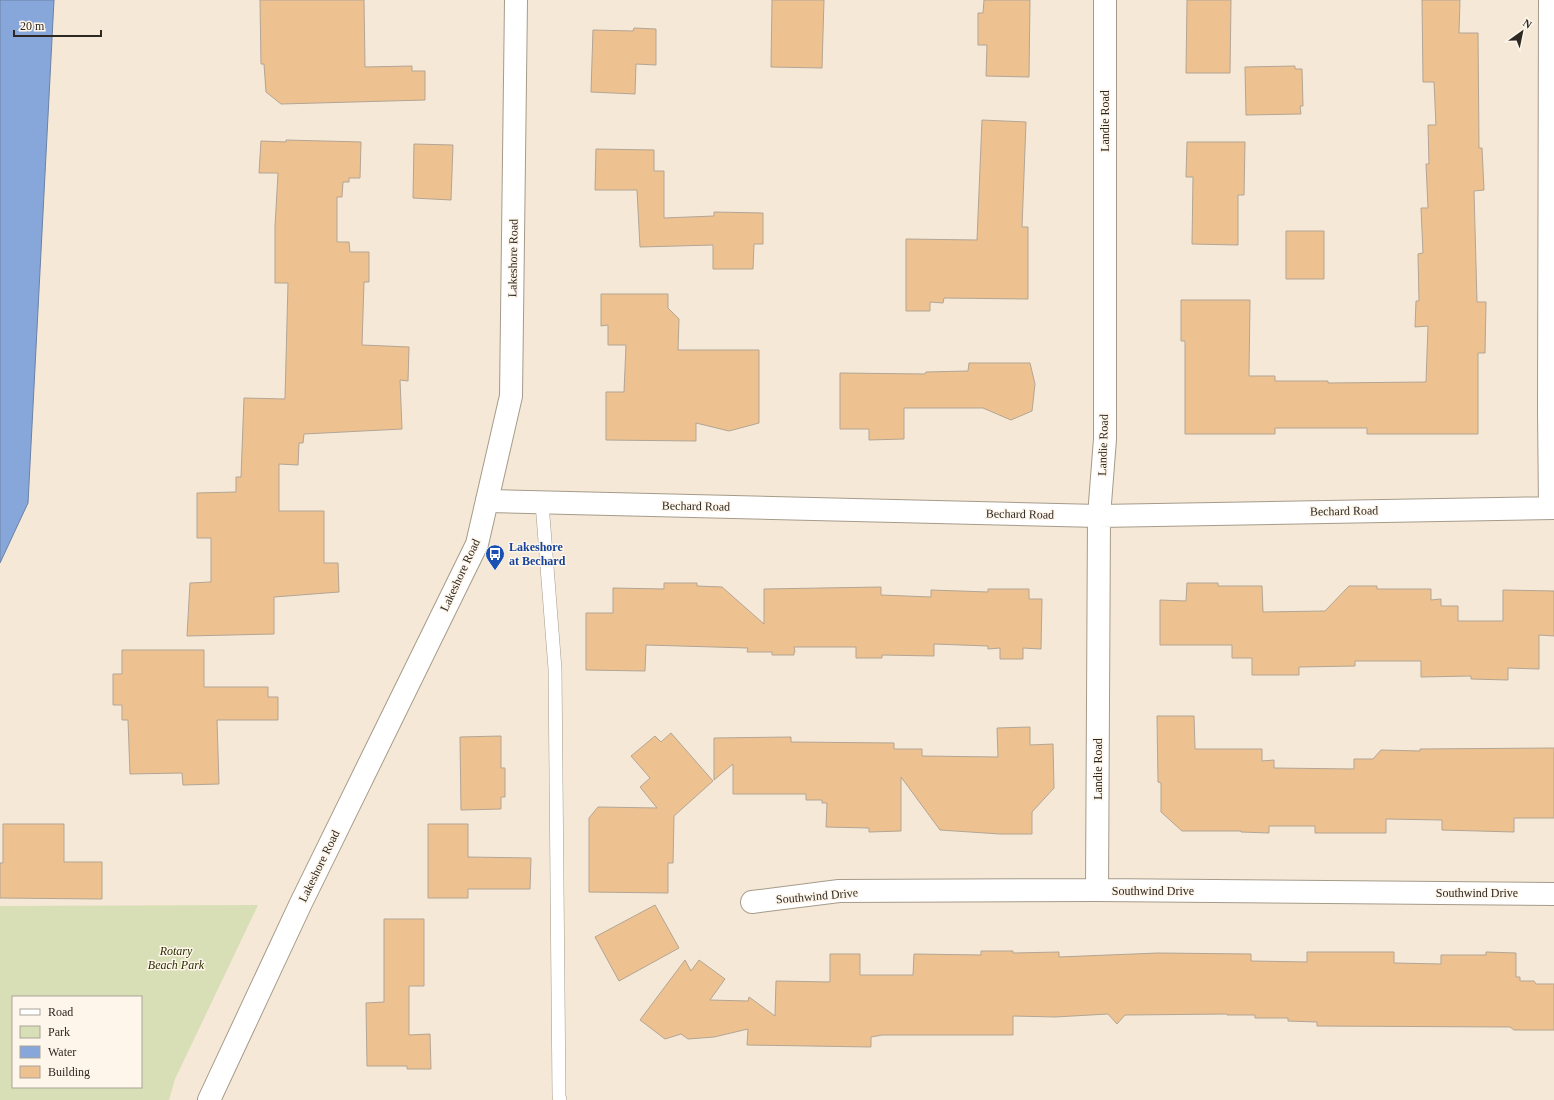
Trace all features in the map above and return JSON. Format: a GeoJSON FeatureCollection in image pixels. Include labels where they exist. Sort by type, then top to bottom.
{"type":"FeatureCollection","features":[{"type":"Feature","properties":{"kind":"street","name":"Lakeshore Road"},"geometry":{"type":"LineString","coordinates":[[209,1100],[301,903],[477,544],[511,396],[516,0]]}},
{"type":"Feature","properties":{"kind":"street","name":"Landie Road"},"geometry":{"type":"LineString","coordinates":[[1097,890],[1099,516],[1105,439],[1105,0]]}},
{"type":"Feature","properties":{"kind":"street"},"geometry":{"type":"LineString","coordinates":[[1550,0],[1549,411],[1552,508]]}},
{"type":"Feature","properties":{"kind":"street","name":"Bechard Road"},"geometry":{"type":"LineString","coordinates":[[487,501],[1099,516],[1552,508]]}},
{"type":"Feature","properties":{"kind":"street","name":"Southwind Drive"},"geometry":{"type":"LineString","coordinates":[[752,902],[839,891],[1097,890],[1554,894]]}},
{"type":"Feature","properties":{"kind":"lane"},"geometry":{"type":"LineString","coordinates":[[542,503],[555,669],[560,1100]]}},
{"type":"Feature","properties":{"kind":"green space","name":"Rotary Beach Park"},"geometry":{"type":"Polygon","coordinates":[[[258,905],[175,1079],[169,1100],[0,1100],[0,906],[258,905]]]}},
{"type":"Feature","properties":{"kind":"water"},"geometry":{"type":"Polygon","coordinates":[[[0,0],[54,0],[28,503],[0,563],[0,0]]]}},
{"type":"Feature","properties":{"kind":"building"},"geometry":{"type":"Polygon","coordinates":[[[260,0],[364,0],[365,67],[412,66],[412,71],[425,71],[425,100],[281,104],[266,92],[264,64],[261,64],[260,0]]]}},
{"type":"Feature","properties":{"kind":"building"},"geometry":{"type":"Polygon","coordinates":[[[772,0],[824,0],[822,68],[771,67],[772,0]]]}},
{"type":"Feature","properties":{"kind":"building"},"geometry":{"type":"Polygon","coordinates":[[[984,0],[1030,0],[1029,77],[986,76],[987,45],[978,45],[978,13],[983,13],[984,0]]]}},
{"type":"Feature","properties":{"kind":"building"},"geometry":{"type":"Polygon","coordinates":[[[1187,0],[1231,0],[1230,73],[1186,73],[1187,0]]]}},
{"type":"Feature","properties":{"kind":"building"},"geometry":{"type":"Polygon","coordinates":[[[1422,0],[1460,0],[1459,33],[1478,33],[1479,148],[1482,148],[1484,190],[1474,191],[1477,302],[1486,302],[1485,353],[1478,353],[1478,434],[1367,434],[1367,428],[1275,428],[1275,434],[1185,434],[1185,341],[1181,341],[1181,300],[1250,300],[1249,376],[1275,376],[1275,381],[1328,381],[1328,383],[1426,382],[1428,326],[1415,327],[1416,301],[1419,301],[1418,254],[1423,253],[1421,208],[1428,208],[1426,164],[1429,164],[1428,125],[1436,125],[1434,82],[1423,82],[1422,0]]]}},
{"type":"Feature","properties":{"kind":"building"},"geometry":{"type":"Polygon","coordinates":[[[634,28],[656,29],[656,65],[636,64],[635,94],[591,92],[593,30],[633,31],[634,28]]]}},
{"type":"Feature","properties":{"kind":"building"},"geometry":{"type":"Polygon","coordinates":[[[1295,66],[1295,69],[1302,69],[1303,106],[1300,106],[1301,114],[1246,115],[1245,67],[1295,66]]]}},
{"type":"Feature","properties":{"kind":"building"},"geometry":{"type":"Polygon","coordinates":[[[982,120],[1026,122],[1022,227],[1028,227],[1028,299],[944,298],[943,303],[930,302],[930,311],[906,311],[906,239],[977,240],[982,120]]]}},
{"type":"Feature","properties":{"kind":"building"},"geometry":{"type":"Polygon","coordinates":[[[286,140],[361,142],[360,178],[349,178],[349,182],[343,182],[342,197],[337,197],[337,242],[349,242],[350,252],[369,252],[369,282],[364,282],[362,345],[409,347],[408,381],[400,380],[402,429],[304,434],[303,443],[299,443],[298,465],[279,464],[279,511],[324,511],[324,563],[338,563],[339,592],[274,597],[274,634],[187,636],[190,583],[211,582],[211,538],[197,538],[197,493],[236,492],[236,477],[241,477],[244,398],[285,399],[288,283],[275,283],[275,227],[278,173],[259,173],[261,141],[286,142],[286,140]]]}},
{"type":"Feature","properties":{"kind":"building"},"geometry":{"type":"Polygon","coordinates":[[[1187,142],[1245,142],[1244,195],[1238,195],[1238,245],[1192,244],[1193,177],[1186,177],[1187,142]]]}},
{"type":"Feature","properties":{"kind":"building"},"geometry":{"type":"Polygon","coordinates":[[[414,144],[453,145],[451,200],[413,198],[414,144]]]}},
{"type":"Feature","properties":{"kind":"building"},"geometry":{"type":"Polygon","coordinates":[[[596,149],[654,150],[654,171],[664,171],[664,218],[714,216],[714,212],[763,213],[763,244],[754,244],[753,269],[713,269],[713,245],[640,247],[637,190],[595,190],[596,149]]]}},
{"type":"Feature","properties":{"kind":"building"},"geometry":{"type":"Polygon","coordinates":[[[1286,231],[1324,231],[1324,279],[1286,279],[1286,231]]]}},
{"type":"Feature","properties":{"kind":"building"},"geometry":{"type":"Polygon","coordinates":[[[601,294],[668,294],[668,308],[679,319],[678,350],[759,350],[759,423],[729,431],[696,423],[696,441],[606,440],[606,392],[624,392],[626,345],[608,345],[608,325],[601,326],[601,294]]]}},
{"type":"Feature","properties":{"kind":"building"},"geometry":{"type":"Polygon","coordinates":[[[969,363],[1030,363],[1035,384],[1032,411],[1011,420],[983,408],[904,408],[904,439],[869,440],[869,429],[840,429],[840,373],[925,374],[926,372],[968,371],[969,363]]]}},
{"type":"Feature","properties":{"kind":"building"},"geometry":{"type":"Polygon","coordinates":[[[664,583],[697,583],[697,586],[722,587],[764,624],[764,589],[881,587],[881,595],[931,597],[931,590],[988,592],[988,589],[1029,589],[1029,599],[1042,599],[1041,649],[1023,648],[1023,659],[1000,659],[1000,648],[988,649],[988,646],[934,644],[934,656],[882,655],[882,658],[856,658],[856,647],[794,647],[794,655],[772,655],[772,652],[747,652],[748,648],[646,645],[645,671],[586,670],[586,613],[613,613],[613,588],[664,589],[664,583]]]}},
{"type":"Feature","properties":{"kind":"building"},"geometry":{"type":"Polygon","coordinates":[[[1187,583],[1218,583],[1218,586],[1262,586],[1263,612],[1325,611],[1349,586],[1377,586],[1377,589],[1431,589],[1431,600],[1441,599],[1441,606],[1458,606],[1458,621],[1503,621],[1503,590],[1554,591],[1554,636],[1539,635],[1539,669],[1508,668],[1508,680],[1471,679],[1471,676],[1421,677],[1421,661],[1355,661],[1355,666],[1299,667],[1299,675],[1252,675],[1252,658],[1232,658],[1232,645],[1160,645],[1160,600],[1186,601],[1187,583]]]}},
{"type":"Feature","properties":{"kind":"building"},"geometry":{"type":"Polygon","coordinates":[[[122,650],[204,650],[204,687],[268,687],[268,697],[278,697],[278,720],[217,720],[219,784],[183,785],[182,773],[130,774],[128,720],[122,720],[122,705],[113,705],[113,674],[122,674],[122,650]]]}},
{"type":"Feature","properties":{"kind":"building"},"geometry":{"type":"Polygon","coordinates":[[[1157,716],[1194,716],[1195,749],[1262,749],[1262,761],[1274,760],[1274,768],[1354,769],[1354,759],[1373,759],[1381,750],[1420,751],[1420,749],[1554,748],[1554,818],[1514,818],[1514,832],[1442,830],[1442,820],[1386,819],[1386,833],[1315,833],[1315,826],[1269,826],[1269,833],[1241,831],[1182,831],[1161,812],[1161,783],[1158,782],[1157,716]]]}},
{"type":"Feature","properties":{"kind":"building"},"geometry":{"type":"Polygon","coordinates":[[[1030,727],[1030,745],[1053,744],[1054,788],[1032,812],[1032,834],[1000,834],[940,830],[901,777],[901,831],[869,832],[869,828],[826,827],[827,803],[822,803],[822,800],[806,800],[806,794],[733,794],[733,764],[714,780],[714,738],[791,737],[791,742],[894,743],[894,749],[922,749],[922,756],[998,757],[997,728],[1030,727]]]}},
{"type":"Feature","properties":{"kind":"building"},"geometry":{"type":"Polygon","coordinates":[[[671,733],[713,781],[674,816],[673,863],[668,863],[668,893],[589,892],[589,818],[598,807],[657,808],[640,787],[650,778],[631,756],[655,736],[661,742],[671,733]]]}},
{"type":"Feature","properties":{"kind":"building"},"geometry":{"type":"Polygon","coordinates":[[[501,736],[501,768],[505,768],[505,797],[501,797],[501,809],[461,810],[460,737],[501,736]]]}},
{"type":"Feature","properties":{"kind":"building"},"geometry":{"type":"Polygon","coordinates":[[[3,824],[64,824],[64,862],[102,862],[102,899],[0,898],[0,863],[3,863],[3,824]]]}},
{"type":"Feature","properties":{"kind":"building"},"geometry":{"type":"Polygon","coordinates":[[[428,824],[468,824],[468,857],[531,858],[530,889],[468,889],[468,898],[428,898],[428,824]]]}},
{"type":"Feature","properties":{"kind":"building"},"geometry":{"type":"Polygon","coordinates":[[[655,905],[679,948],[619,981],[595,937],[655,905]]]}},
{"type":"Feature","properties":{"kind":"building"},"geometry":{"type":"Polygon","coordinates":[[[384,919],[424,919],[424,986],[409,986],[409,1035],[430,1034],[431,1069],[407,1069],[407,1066],[367,1066],[366,1003],[384,1002],[384,919]]]}},
{"type":"Feature","properties":{"kind":"building"},"geometry":{"type":"Polygon","coordinates":[[[981,951],[1013,951],[1013,953],[1059,952],[1059,957],[1158,953],[1251,954],[1251,961],[1307,962],[1307,952],[1394,952],[1394,963],[1441,964],[1441,955],[1486,955],[1486,952],[1516,953],[1516,977],[1520,977],[1520,981],[1534,981],[1536,984],[1554,984],[1554,1030],[1514,1030],[1510,1027],[1317,1026],[1317,1022],[1288,1021],[1288,1018],[1255,1018],[1255,1015],[1227,1014],[1125,1015],[1117,1024],[1108,1014],[1055,1017],[1013,1016],[1013,1035],[882,1035],[871,1037],[871,1047],[747,1045],[748,1029],[714,1037],[688,1039],[681,1034],[665,1039],[640,1020],[685,960],[691,971],[699,960],[725,979],[710,1000],[748,1001],[749,997],[775,1016],[776,981],[830,982],[830,954],[860,954],[860,975],[913,975],[914,954],[981,955],[981,951]]]}},
{"type":"Feature","properties":{"kind":"place","name":"Lakeshore at Bechard"},"geometry":{"type":"Point","coordinates":[495,571]}}]}
